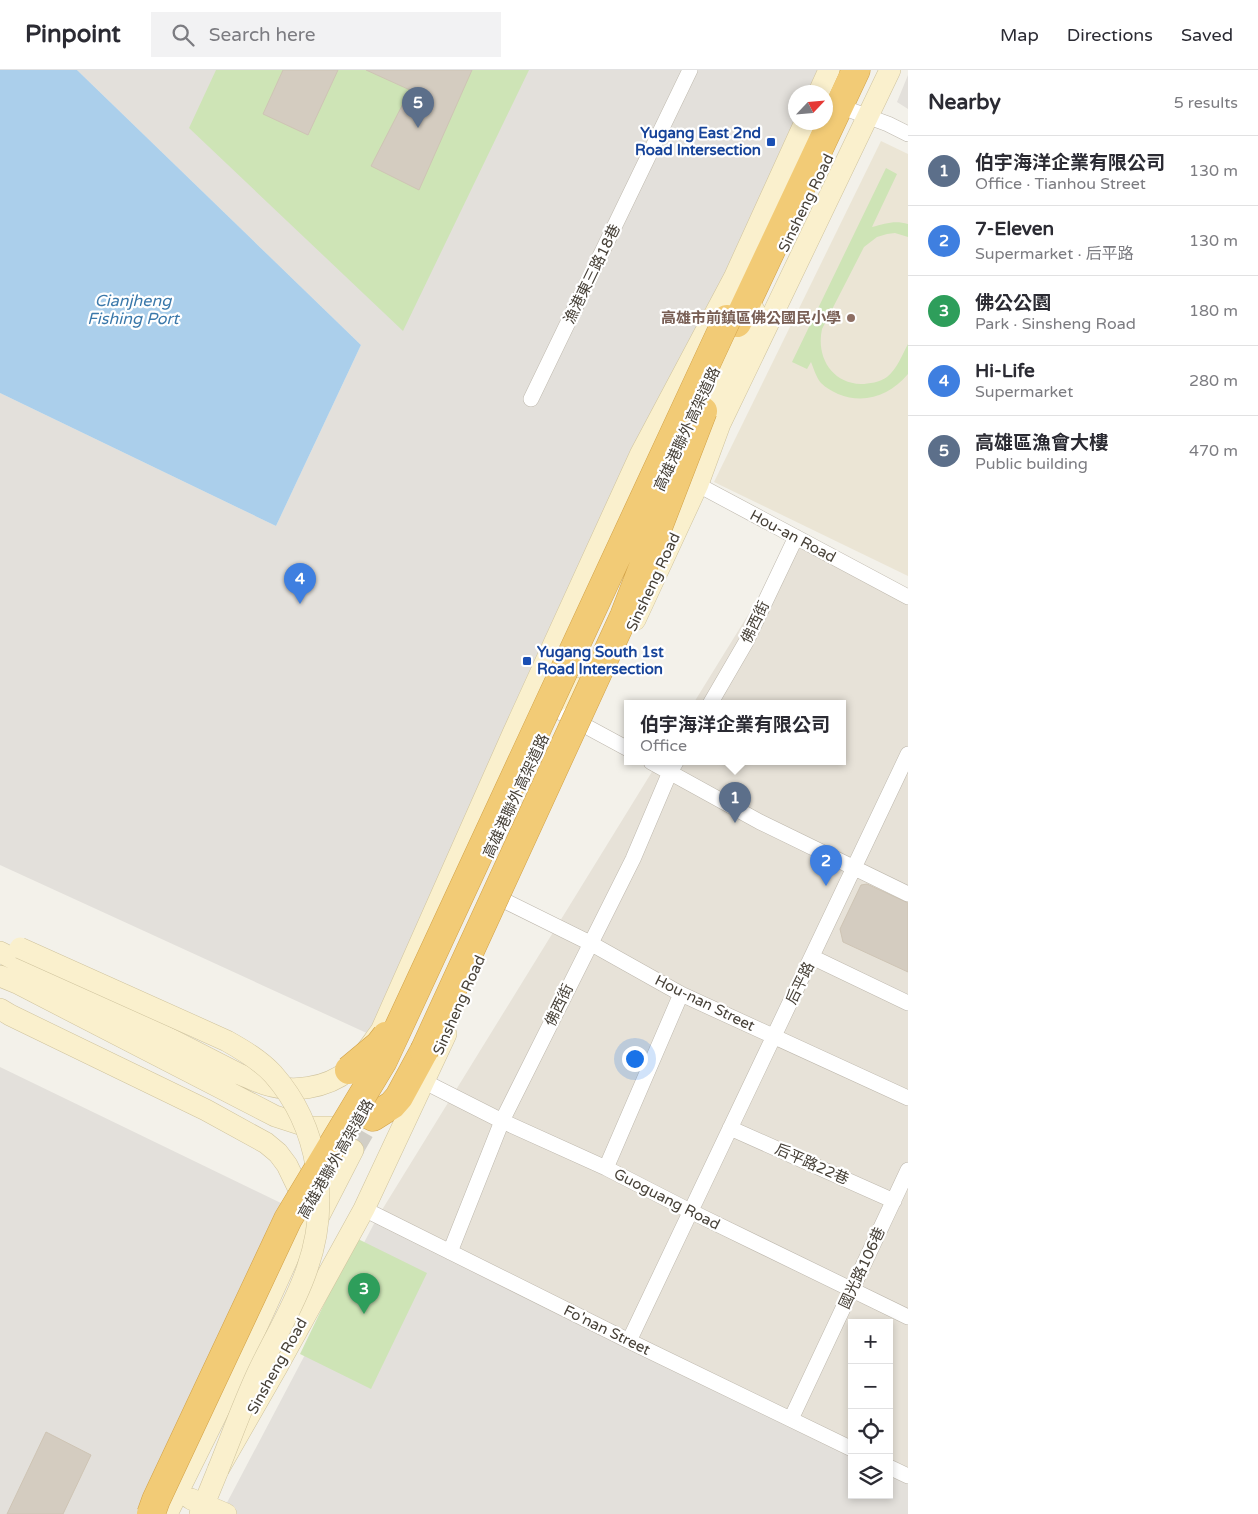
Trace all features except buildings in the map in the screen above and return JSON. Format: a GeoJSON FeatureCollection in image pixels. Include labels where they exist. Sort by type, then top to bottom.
{"type":"FeatureCollection","features":[{"type":"Feature","properties":{"kind":"highway"},"geometry":{"type":"LineString","coordinates":[[843,70],[854,113]]}},
{"type":"Feature","properties":{"kind":"highway","name":"高雄港聯外高架道路"},"geometry":{"type":"LineString","coordinates":[[151,1514],[160,1490],[288,1219],[383,1061],[732,321],[856,70]]}},
{"type":"Feature","properties":{"kind":"highway","name":"高雄港聯外高架道路"},"geometry":{"type":"LineString","coordinates":[[160,1514],[298,1225],[391,1064],[732,321],[815,130]]}},
{"type":"Feature","properties":{"kind":"highway"},"geometry":{"type":"LineString","coordinates":[[373,1117],[392,1105],[399,1097],[414,1058],[624,616],[732,321]]}},
{"type":"Feature","properties":{"kind":"highway"},"geometry":{"type":"LineString","coordinates":[[349,1070],[379,1045],[387,1034],[650,459],[732,321]]}},
{"type":"Feature","properties":{"kind":"street","name":"漁港東三路18巷"},"geometry":{"type":"LineString","coordinates":[[531,399],[690,70]]}},
{"type":"Feature","properties":{"kind":"street"},"geometry":{"type":"LineString","coordinates":[[822,85],[829,70]]}},
{"type":"Feature","properties":{"kind":"street","name":"Sinsheng Road"},"geometry":{"type":"LineString","coordinates":[[414,1058],[559,711],[576,688],[678,475],[762,292],[854,113],[870,70]]}},
{"type":"Feature","properties":{"kind":"street","name":"Sinsheng Road"},"geometry":{"type":"LineString","coordinates":[[854,113],[873,107],[890,70]]}},
{"type":"Feature","properties":{"kind":"street","name":"Sinsheng Road"},"geometry":{"type":"LineString","coordinates":[[202,1509],[218,1470],[277,1368],[364,1209],[425,1082],[505,901],[698,484],[720,424],[852,150],[854,113],[898,70]]}},
{"type":"Feature","properties":{"kind":"street"},"geometry":{"type":"LineString","coordinates":[[854,113],[908,134]]}},
{"type":"Feature","properties":{"kind":"street"},"geometry":{"type":"LineString","coordinates":[[7,948],[239,1074],[266,1085],[296,1089],[315,1087],[332,1081],[349,1070],[381,1031],[530,696],[640,456],[734,278],[801,130]]}},
{"type":"Feature","properties":{"kind":"street","name":"Hou-an Road"},"geometry":{"type":"LineString","coordinates":[[678,475],[908,597]]}},
{"type":"Feature","properties":{"kind":"street","name":"佛西街"},"geometry":{"type":"LineString","coordinates":[[712,700],[746,642],[796,538]]}},
{"type":"Feature","properties":{"kind":"street"},"geometry":{"type":"LineString","coordinates":[[530,696],[624,747]]}},
{"type":"Feature","properties":{"kind":"street","name":"Sinsheng Road"},"geometry":{"type":"LineString","coordinates":[[514,732],[559,711]]}},
{"type":"Feature","properties":{"kind":"street","name":"后平路"},"geometry":{"type":"LineString","coordinates":[[629,1340],[908,754]]}},
{"type":"Feature","properties":{"kind":"street"},"geometry":{"type":"LineString","coordinates":[[673,767],[760,822],[908,894]]}},
{"type":"Feature","properties":{"kind":"street","name":"佛西街"},"geometry":{"type":"LineString","coordinates":[[450,1252],[502,1121],[633,859],[673,767]]}},
{"type":"Feature","properties":{"kind":"street","name":"Hou-nan Street"},"geometry":{"type":"LineString","coordinates":[[505,901],[590,943],[681,994],[908,1098]]}},
{"type":"Feature","properties":{"kind":"street"},"geometry":{"type":"LineString","coordinates":[[7,948],[227,1041],[252,1056],[272,1073],[304,1120],[317,1167],[319,1196],[315,1242],[307,1271],[257,1373],[218,1470]]}},
{"type":"Feature","properties":{"kind":"street"},"geometry":{"type":"LineString","coordinates":[[812,958],[908,1003]]}},
{"type":"Feature","properties":{"kind":"street"},"geometry":{"type":"LineString","coordinates":[[0,976],[35,992],[276,1116],[310,1127],[336,1126],[373,1117],[409,1096],[425,1082]]}},
{"type":"Feature","properties":{"kind":"street"},"geometry":{"type":"LineString","coordinates":[[606,1168],[681,994]]}},
{"type":"Feature","properties":{"kind":"street"},"geometry":{"type":"LineString","coordinates":[[0,1009],[206,1110],[266,1143],[287,1165],[300,1192],[303,1208],[301,1223],[229,1388]]}},
{"type":"Feature","properties":{"kind":"street","name":"Guoguang Road"},"geometry":{"type":"LineString","coordinates":[[425,1082],[502,1121],[606,1168],[908,1317]]}},
{"type":"Feature","properties":{"kind":"street","name":"后平路22巷"},"geometry":{"type":"LineString","coordinates":[[730,1128],[894,1201]]}},
{"type":"Feature","properties":{"kind":"street","name":"Sinsheng Road"},"geometry":{"type":"LineString","coordinates":[[167,1514],[229,1388],[352,1150]]}},
{"type":"Feature","properties":{"kind":"street","name":"國光路106巷"},"geometry":{"type":"LineString","coordinates":[[791,1419],[908,1170]]}},
{"type":"Feature","properties":{"kind":"street","name":"Fo'nan Street"},"geometry":{"type":"LineString","coordinates":[[364,1209],[848,1447]]}},
{"type":"Feature","properties":{"kind":"street"},"geometry":{"type":"LineString","coordinates":[[893,1469],[908,1476]]}},
{"type":"Feature","properties":{"kind":"street"},"geometry":{"type":"LineString","coordinates":[[177,1493],[202,1509],[226,1514]]}},
{"type":"Feature","properties":{"kind":"shaded area"},"geometry":{"type":"Polygon","coordinates":[[[77,70],[848,70],[833,103],[833,85],[788,85],[788,130],[820,130],[395,1046],[0,865],[0,393],[276,526],[361,345],[77,70]]]}},
{"type":"Feature","properties":{"kind":"shaded area"},"geometry":{"type":"Polygon","coordinates":[[[908,75],[908,109],[897,102],[908,75]]]}},
{"type":"Feature","properties":{"kind":"shaded area","name":"高雄市前鎮區佛公國民小學"},"geometry":{"type":"Polygon","coordinates":[[[881,141],[908,154],[908,576],[714,482],[881,141]]]}},
{"type":"Feature","properties":{"kind":"shaded area"},"geometry":{"type":"Polygon","coordinates":[[[796,537],[908,597],[908,1480],[893,1472],[893,1319],[848,1319],[848,1450],[377,1218],[656,765],[846,765],[846,700],[695,700],[796,537]]]}},
{"type":"Feature","properties":{"kind":"shaded area"},"geometry":{"type":"Polygon","coordinates":[[[0,1067],[283,1204],[140,1514],[0,1514],[0,1067]]]}},
{"type":"Feature","properties":{"kind":"shaded area"},"geometry":{"type":"Polygon","coordinates":[[[377,1218],[848,1450],[848,1499],[893,1499],[893,1472],[908,1480],[908,1514],[221,1514],[377,1218]]]}},
{"type":"Feature","properties":{"kind":"green space"},"geometry":{"type":"Polygon","coordinates":[[[216,70],[529,70],[403,331],[189,128],[216,70]]]}},
{"type":"Feature","properties":{"kind":"green space"},"geometry":{"type":"Polygon","coordinates":[[[886,168],[897,174],[872,227],[894,222],[908,224],[908,237],[895,233],[887,234],[877,237],[864,247],[822,329],[821,349],[828,366],[841,379],[864,384],[878,381],[891,374],[908,344],[908,374],[893,388],[876,396],[867,398],[848,397],[834,392],[821,383],[816,376],[811,362],[807,369],[792,362],[886,168]]]}},
{"type":"Feature","properties":{"kind":"green space"},"geometry":{"type":"Polygon","coordinates":[[[356,1238],[427,1273],[371,1389],[300,1354],[356,1238]]]}},
{"type":"Feature","properties":{"kind":"water","name":"Cianjheng Fishing Port"},"geometry":{"type":"Polygon","coordinates":[[[0,70],[77,70],[361,345],[276,526],[0,393],[0,70]]]}},
{"type":"Feature","properties":{"kind":"tunnel"},"geometry":{"type":"LineString","coordinates":[[353,1150],[380,1103]]}},
{"type":"Feature","properties":{"kind":"place","name":"高雄區漁會大樓"},"geometry":{"type":"Point","coordinates":[418,128]}},
{"type":"Feature","properties":{"kind":"place","name":"Yugang East 2nd Road Intersection"},"geometry":{"type":"Point","coordinates":[771,142]}},
{"type":"Feature","properties":{"kind":"place","name":"高雄市前鎮區佛公國民小學"},"geometry":{"type":"Point","coordinates":[851,318]}},
{"type":"Feature","properties":{"kind":"place","name":"Hi-Life"},"geometry":{"type":"Point","coordinates":[300,604]}},
{"type":"Feature","properties":{"kind":"place","name":"Yugang South 1st Road Intersection"},"geometry":{"type":"Point","coordinates":[527,661]}},
{"type":"Feature","properties":{"kind":"place","name":"伯宇海洋企業有限公司"},"geometry":{"type":"Point","coordinates":[735,823]}},
{"type":"Feature","properties":{"kind":"place","name":"7-Eleven"},"geometry":{"type":"Point","coordinates":[826,886]}},
{"type":"Feature","properties":{"kind":"place","name":"佛公公園"},"geometry":{"type":"Point","coordinates":[364,1314]}}]}
